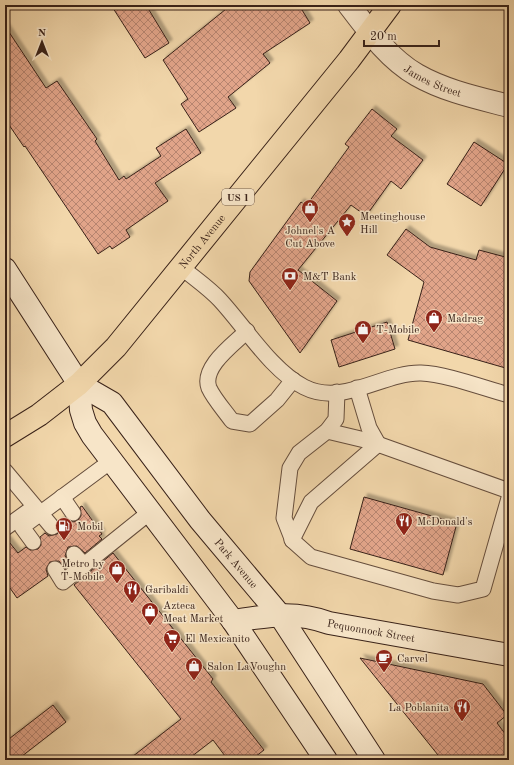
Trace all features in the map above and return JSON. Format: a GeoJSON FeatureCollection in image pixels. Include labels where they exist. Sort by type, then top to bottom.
{"type":"FeatureCollection","features":[{"type":"Feature","properties":{"kind":"main road","name":"James Street"},"geometry":{"type":"LineString","coordinates":[[349,5],[370,33],[402,65],[417,75],[461,92],[509,106]]}},
{"type":"Feature","properties":{"kind":"main road","name":"North Avenue"},"geometry":{"type":"LineString","coordinates":[[5,436],[40,415],[79,384],[116,347],[370,33],[390,5]]}},
{"type":"Feature","properties":{"kind":"main road","name":"Park Avenue"},"geometry":{"type":"LineString","coordinates":[[5,270],[79,384],[112,403],[200,520],[279,614],[374,760]]}},
{"type":"Feature","properties":{"kind":"main road","name":"Park Avenue"},"geometry":{"type":"LineString","coordinates":[[79,384],[81,410],[85,423],[111,461],[233,621],[324,759]]}},
{"type":"Feature","properties":{"kind":"main road","name":"Pequonnock Street"},"geometry":{"type":"LineString","coordinates":[[233,621],[279,614],[313,617],[329,623],[509,655]]}},
{"type":"Feature","properties":{"kind":"lane"},"geometry":{"type":"LineString","coordinates":[[181,267],[219,298],[282,372],[304,387],[326,394],[357,388],[405,375],[421,373],[450,379],[509,396]]}},
{"type":"Feature","properties":{"kind":"lane"},"geometry":{"type":"LineString","coordinates":[[247,331],[215,361],[209,373],[209,387],[232,421],[250,424],[277,400],[293,380]]}},
{"type":"Feature","properties":{"kind":"lane"},"geometry":{"type":"LineString","coordinates":[[357,388],[368,428],[378,444]]}},
{"type":"Feature","properties":{"kind":"lane"},"geometry":{"type":"LineString","coordinates":[[337,392],[336,419],[327,431],[299,453],[290,468],[284,518],[292,540],[311,557],[433,591],[458,595],[483,589],[509,498]]}},
{"type":"Feature","properties":{"kind":"lane"},"geometry":{"type":"LineString","coordinates":[[327,431],[378,444],[509,491]]}},
{"type":"Feature","properties":{"kind":"lane"},"geometry":{"type":"LineString","coordinates":[[292,540],[311,502],[378,444]]}},
{"type":"Feature","properties":{"kind":"lane"},"geometry":{"type":"LineString","coordinates":[[5,528],[37,509],[62,497],[111,461]]}},
{"type":"Feature","properties":{"kind":"lane"},"geometry":{"type":"LineString","coordinates":[[5,471],[52,527]]}},
{"type":"Feature","properties":{"kind":"lane"},"geometry":{"type":"LineString","coordinates":[[62,497],[73,512]]}},
{"type":"Feature","properties":{"kind":"lane"},"geometry":{"type":"LineString","coordinates":[[33,542],[22,527],[37,509]]}},
{"type":"Feature","properties":{"kind":"lane"},"geometry":{"type":"LineString","coordinates":[[55,569],[63,582],[79,560],[98,545],[150,512]]}},
{"type":"Feature","properties":{"kind":"building"},"geometry":{"type":"Polygon","coordinates":[[[111,5],[146,5],[169,43],[145,58],[111,5]]]}},
{"type":"Feature","properties":{"kind":"building"},"geometry":{"type":"Polygon","coordinates":[[[231,5],[299,5],[310,23],[263,54],[270,63],[228,97],[236,108],[199,132],[181,104],[188,99],[163,60],[231,5]]]}},
{"type":"Feature","properties":{"kind":"building"},"geometry":{"type":"Polygon","coordinates":[[[5,26],[46,88],[57,81],[97,139],[95,141],[119,180],[124,176],[126,179],[161,156],[156,148],[186,129],[201,153],[155,183],[168,201],[126,230],[130,237],[112,249],[110,246],[98,254],[5,119],[5,26]]]}},
{"type":"Feature","properties":{"kind":"building"},"geometry":{"type":"Polygon","coordinates":[[[372,109],[397,129],[391,136],[423,160],[401,189],[391,181],[366,216],[351,205],[298,270],[337,301],[300,353],[249,281],[250,272],[301,202],[306,206],[349,147],[345,144],[372,109]]]}},
{"type":"Feature","properties":{"kind":"building"},"geometry":{"type":"Polygon","coordinates":[[[474,142],[508,164],[481,206],[447,184],[474,142]]]}},
{"type":"Feature","properties":{"kind":"building"},"geometry":{"type":"Polygon","coordinates":[[[406,229],[430,247],[476,260],[479,250],[509,258],[509,369],[408,340],[424,282],[387,255],[406,229]]]}},
{"type":"Feature","properties":{"kind":"building","name":"T-Mobile"},"geometry":{"type":"Polygon","coordinates":[[[387,322],[395,349],[339,367],[331,340],[387,322]]]}},
{"type":"Feature","properties":{"kind":"building","name":"McDonald's"},"geometry":{"type":"Polygon","coordinates":[[[364,497],[457,523],[443,575],[350,549],[364,497]]]}},
{"type":"Feature","properties":{"kind":"building"},"geometry":{"type":"Polygon","coordinates":[[[82,506],[102,534],[99,536],[102,539],[85,553],[77,546],[68,547],[65,556],[71,564],[65,569],[59,561],[50,562],[46,569],[48,576],[17,598],[5,581],[5,537],[18,553],[26,547],[30,550],[38,549],[41,545],[40,537],[45,533],[49,536],[57,534],[61,530],[59,522],[65,518],[73,522],[78,520],[81,516],[80,507],[82,506]]]}},
{"type":"Feature","properties":{"kind":"building"},"geometry":{"type":"Polygon","coordinates":[[[113,553],[213,679],[211,682],[264,750],[251,760],[228,760],[213,740],[187,760],[128,760],[181,719],[74,585],[113,553]]]}},
{"type":"Feature","properties":{"kind":"building"},"geometry":{"type":"Polygon","coordinates":[[[360,658],[483,684],[507,715],[497,723],[509,739],[509,760],[442,760],[360,658]]]}},
{"type":"Feature","properties":{"kind":"building"},"geometry":{"type":"Polygon","coordinates":[[[53,705],[66,722],[17,760],[5,760],[5,742],[53,705]]]}},
{"type":"Feature","properties":{"kind":"place","name":"Johnel's A Cut Above"},"geometry":{"type":"Point","coordinates":[310,223]}},
{"type":"Feature","properties":{"kind":"place","name":"Meetinghouse Hill"},"geometry":{"type":"Point","coordinates":[347,237]}},
{"type":"Feature","properties":{"kind":"place","name":"M&T Bank"},"geometry":{"type":"Point","coordinates":[290,291]}},
{"type":"Feature","properties":{"kind":"place","name":"Madrag"},"geometry":{"type":"Point","coordinates":[434,333]}},
{"type":"Feature","properties":{"kind":"place","name":"T-Mobile"},"geometry":{"type":"Point","coordinates":[363,344]}},
{"type":"Feature","properties":{"kind":"place","name":"McDonald's"},"geometry":{"type":"Point","coordinates":[404,536]}},
{"type":"Feature","properties":{"kind":"place","name":"Mobil"},"geometry":{"type":"Point","coordinates":[64,541]}},
{"type":"Feature","properties":{"kind":"place","name":"Metro by T-Mobile"},"geometry":{"type":"Point","coordinates":[117,584]}},
{"type":"Feature","properties":{"kind":"place","name":"Garibaldi"},"geometry":{"type":"Point","coordinates":[132,604]}},
{"type":"Feature","properties":{"kind":"place","name":"Azteca Meat Market"},"geometry":{"type":"Point","coordinates":[150,626]}},
{"type":"Feature","properties":{"kind":"place","name":"El Mexicanito"},"geometry":{"type":"Point","coordinates":[172,653]}},
{"type":"Feature","properties":{"kind":"place","name":"Carvel"},"geometry":{"type":"Point","coordinates":[384,673]}},
{"type":"Feature","properties":{"kind":"place","name":"Salon LaVoughn"},"geometry":{"type":"Point","coordinates":[194,681]}},
{"type":"Feature","properties":{"kind":"place","name":"La Poblanita"},"geometry":{"type":"Point","coordinates":[462,722]}}]}
